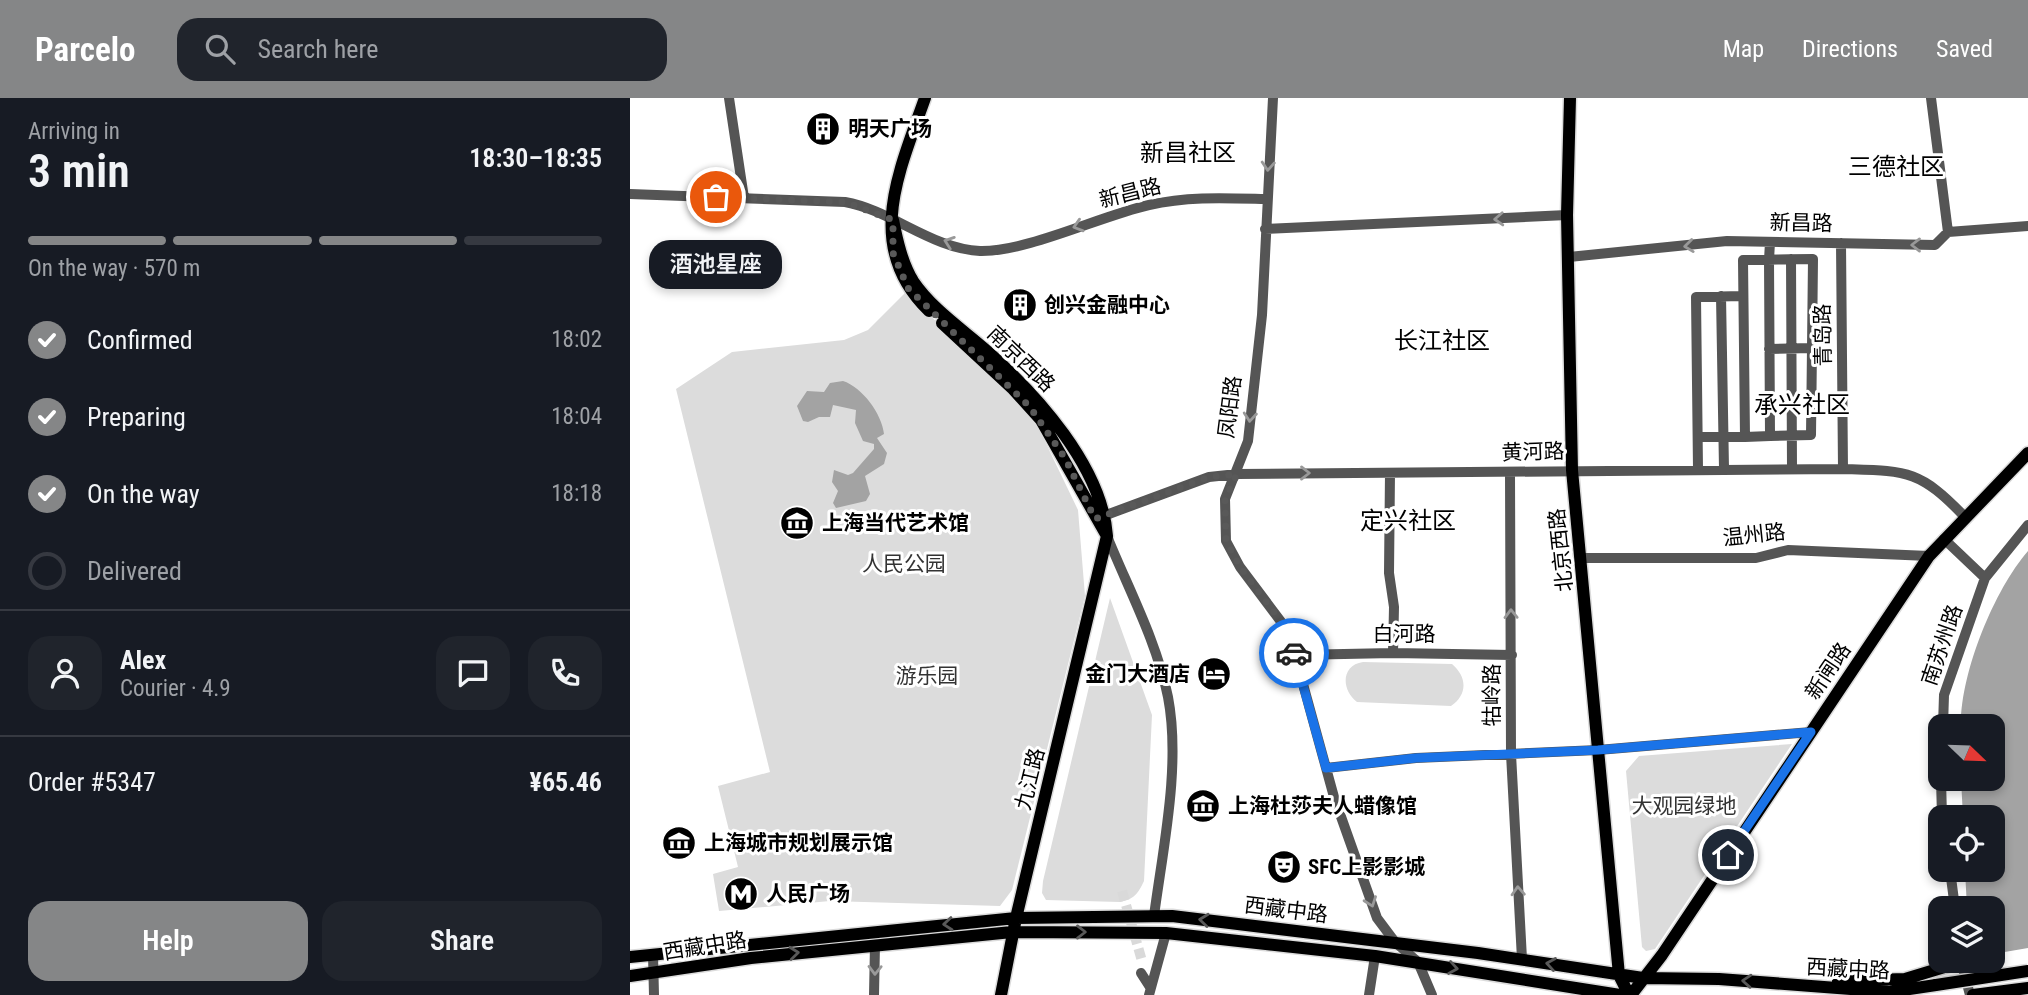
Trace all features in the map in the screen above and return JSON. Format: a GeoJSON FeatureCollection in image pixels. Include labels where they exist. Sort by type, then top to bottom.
{"type":"FeatureCollection","features":[{"type":"Feature","properties":{"kind":"main road","name":"南京西路"},"geometry":{"type":"LineString","coordinates":[[925,98],[900,168],[893,220],[901,251],[914,282],[1049,415],[1080,462],[1107,536]]}},
{"type":"Feature","properties":{"kind":"main road","name":"北京西路"},"geometry":{"type":"LineString","coordinates":[[1570,98],[1567,215],[1572,470],[1583,558],[1619,975],[1630,995]]}},
{"type":"Feature","properties":{"kind":"main road","name":"新闸路"},"geometry":{"type":"LineString","coordinates":[[1630,995],[1929,556],[1964,516],[2028,453]]}},
{"type":"Feature","properties":{"kind":"main road","name":"九江路"},"geometry":{"type":"LineString","coordinates":[[1098,572],[1101,517]]}},
{"type":"Feature","properties":{"kind":"main road","name":"九江路"},"geometry":{"type":"LineString","coordinates":[[1001,995],[1012,932],[1107,536]]}},
{"type":"Feature","properties":{"kind":"main road","name":"西藏中路"},"geometry":{"type":"LineString","coordinates":[[630,957],[1016,918],[1154,916],[1395,942],[1643,978],[1774,983],[1890,992],[2028,971]]}},
{"type":"Feature","properties":{"kind":"main road","name":"西藏中路"},"geometry":{"type":"LineString","coordinates":[[630,976],[751,958],[1012,932],[1166,933],[1375,956],[1620,995]]}},
{"type":"Feature","properties":{"kind":"main road"},"geometry":{"type":"LineString","coordinates":[[1774,983],[1905,979],[1928,972]]}},
{"type":"Feature","properties":{"kind":"main road"},"geometry":{"type":"LineString","coordinates":[[1972,995],[2028,988]]}},
{"type":"Feature","properties":{"kind":"street"},"geometry":{"type":"LineString","coordinates":[[729,98],[744,198]]}},
{"type":"Feature","properties":{"kind":"street","name":"凤阳路"},"geometry":{"type":"LineString","coordinates":[[1273,98],[1265,200],[1262,315],[1248,441],[1225,499],[1226,541],[1240,567],[1282,623],[1295,655],[1326,768],[1377,918],[1395,942],[1418,962]]}},
{"type":"Feature","properties":{"kind":"street"},"geometry":{"type":"LineString","coordinates":[[1931,98],[1948,232]]}},
{"type":"Feature","properties":{"kind":"street","name":"新昌路"},"geometry":{"type":"LineString","coordinates":[[630,194],[845,202],[968,249],[1007,248],[1149,205],[1197,198],[1265,200]]}},
{"type":"Feature","properties":{"kind":"street"},"geometry":{"type":"LineString","coordinates":[[1265,229],[1567,215]]}},
{"type":"Feature","properties":{"kind":"street","name":"新昌路"},"geometry":{"type":"LineString","coordinates":[[1569,257],[1742,241],[1935,245],[1948,232],[2028,226]]}},
{"type":"Feature","properties":{"kind":"street"},"geometry":{"type":"LineString","coordinates":[[1742,241],[1745,437]]}},
{"type":"Feature","properties":{"kind":"street"},"geometry":{"type":"LineString","coordinates":[[1770,242],[1770,436]]}},
{"type":"Feature","properties":{"kind":"street","name":"青岛路"},"geometry":{"type":"LineString","coordinates":[[1841,243],[1843,468]]}},
{"type":"Feature","properties":{"kind":"street"},"geometry":{"type":"LineString","coordinates":[[1791,259],[1792,469]]}},
{"type":"Feature","properties":{"kind":"street"},"geometry":{"type":"LineString","coordinates":[[1698,437],[1811,435],[1813,260],[1742,260]]}},
{"type":"Feature","properties":{"kind":"street"},"geometry":{"type":"LineString","coordinates":[[1721,296],[1724,469]]}},
{"type":"Feature","properties":{"kind":"street"},"geometry":{"type":"LineString","coordinates":[[1698,469],[1696,297],[1743,296]]}},
{"type":"Feature","properties":{"kind":"street"},"geometry":{"type":"LineString","coordinates":[[1769,349],[1812,348]]}},
{"type":"Feature","properties":{"kind":"street","name":"黄河路"},"geometry":{"type":"LineString","coordinates":[[1101,517],[1209,477],[1237,474],[1843,468],[1909,473],[1934,486],[1964,516]]}},
{"type":"Feature","properties":{"kind":"street"},"geometry":{"type":"LineString","coordinates":[[1390,473],[1389,573],[1394,607],[1394,653]]}},
{"type":"Feature","properties":{"kind":"street","name":"牯岭路"},"geometry":{"type":"LineString","coordinates":[[1510,473],[1511,754],[1522,959]]}},
{"type":"Feature","properties":{"kind":"street","name":"南苏州路"},"geometry":{"type":"LineString","coordinates":[[1943,714],[1944,695],[1985,578],[2028,525]]}},
{"type":"Feature","properties":{"kind":"street","name":"南京西路"},"geometry":{"type":"LineString","coordinates":[[1107,536],[1153,649],[1168,697],[1170,780],[1154,916]]}},
{"type":"Feature","properties":{"kind":"street"},"geometry":{"type":"LineString","coordinates":[[1944,539],[1985,578]]}},
{"type":"Feature","properties":{"kind":"street","name":"温州路"},"geometry":{"type":"LineString","coordinates":[[1583,558],[1756,558],[1788,550],[1929,556]]}},
{"type":"Feature","properties":{"kind":"street","name":"白河路"},"geometry":{"type":"LineString","coordinates":[[1295,655],[1394,653],[1512,656]]}},
{"type":"Feature","properties":{"kind":"street"},"geometry":{"type":"LineString","coordinates":[[1326,768],[1416,758],[1598,750],[1811,732]]}},
{"type":"Feature","properties":{"kind":"street"},"geometry":{"type":"LineString","coordinates":[[1150,991],[1166,933]]}},
{"type":"Feature","properties":{"kind":"street"},"geometry":{"type":"LineString","coordinates":[[874,995],[875,945]]}},
{"type":"Feature","properties":{"kind":"street"},"geometry":{"type":"LineString","coordinates":[[653,955],[654,995]]}},
{"type":"Feature","properties":{"kind":"street"},"geometry":{"type":"LineString","coordinates":[[1369,995],[1375,956]]}},
{"type":"Feature","properties":{"kind":"street"},"geometry":{"type":"LineString","coordinates":[[1418,962],[1432,995]]}},
{"type":"Feature","properties":{"kind":"street"},"geometry":{"type":"LineString","coordinates":[[1141,973],[1150,991]]}},
{"type":"Feature","properties":{"kind":"street"},"geometry":{"type":"LineString","coordinates":[[1965,973],[1972,995]]}},
{"type":"Feature","properties":{"kind":"green space","name":"人民公园"},"geometry":{"type":"Polygon","coordinates":[[[906,292],[1007,390],[1039,429],[1078,510],[1085,596],[1012,890],[1000,906],[830,901],[719,911],[713,874],[738,867],[718,786],[770,772],[676,389],[732,352],[844,340],[868,330],[906,292]]]}},
{"type":"Feature","properties":{"kind":"green space"},"geometry":{"type":"Polygon","coordinates":[[[1110,598],[1152,715],[1144,881],[1135,895],[1120,902],[1046,900],[1042,893],[1043,881],[1110,598]]]}},
{"type":"Feature","properties":{"kind":"green space"},"geometry":{"type":"Polygon","coordinates":[[[1363,662],[1452,664],[1461,674],[1463,691],[1451,706],[1357,702],[1348,691],[1346,679],[1351,668],[1363,662]]]}},
{"type":"Feature","properties":{"kind":"green space","name":"大观园绿地"},"geometry":{"type":"Polygon","coordinates":[[[1792,744],[1655,949],[1646,951],[1642,947],[1626,771],[1639,756],[1792,744]]]}},
{"type":"Feature","properties":{"kind":"shaded area"},"geometry":{"type":"Polygon","coordinates":[[[843,381],[864,395],[875,410],[884,434],[877,438],[887,453],[884,464],[865,476],[870,494],[866,501],[836,508],[833,503],[838,491],[832,482],[834,470],[848,475],[853,473],[874,449],[874,444],[863,441],[855,423],[856,410],[833,405],[830,417],[819,417],[808,422],[803,421],[797,406],[807,391],[824,392],[830,383],[843,381]]]}},
{"type":"Feature","properties":{"kind":"shaded area"},"geometry":{"type":"Polygon","coordinates":[[[2028,551],[2028,995],[1983,995],[1989,973],[2005,973],[2005,896],[1966,896],[1966,882],[2005,882],[2005,805],[1962,805],[1962,791],[2006,791],[2006,714],[1962,714],[1962,705],[1981,634],[2015,568],[2028,551]]]}},
{"type":"Feature","properties":{"kind":"pier"},"geometry":{"type":"Polygon","coordinates":[[[2028,948],[2028,994],[1979,995],[1974,973],[2005,973],[2005,952],[2028,948]]]}},
{"type":"Feature","properties":{"kind":"tunnel"},"geometry":{"type":"LineString","coordinates":[[1122,891],[1142,961]]}},
{"type":"Feature","properties":{"kind":"way so far"},"geometry":{"type":"LineString","coordinates":[[716,197],[845,202],[862,205],[893,220],[893,253],[908,288],[938,320],[1012,388],[1041,420],[1065,458],[1095,519],[1209,477],[1237,474],[1225,499],[1226,541],[1240,567],[1282,623],[1294,653]]}},
{"type":"Feature","properties":{"kind":"place","name":"明天广场"},"geometry":{"type":"Point","coordinates":[823,129]}},
{"type":"Feature","properties":{"kind":"place","name":"酒池星座"},"geometry":{"type":"Point","coordinates":[716,197]}},
{"type":"Feature","properties":{"kind":"place","name":"创兴金融中心"},"geometry":{"type":"Point","coordinates":[1020,305]}},
{"type":"Feature","properties":{"kind":"place","name":"上海当代艺术馆"},"geometry":{"type":"Point","coordinates":[797,523]}},
{"type":"Feature","properties":{"kind":"place","name":"金门大酒店"},"geometry":{"type":"Point","coordinates":[1214,674]}},
{"type":"Feature","properties":{"kind":"place","name":"上海杜莎夫人蜡像馆"},"geometry":{"type":"Point","coordinates":[1203,806]}},
{"type":"Feature","properties":{"kind":"place","name":"上海城市规划展示馆"},"geometry":{"type":"Point","coordinates":[679,843]}},
{"type":"Feature","properties":{"kind":"place","name":"SFC上影影城"},"geometry":{"type":"Point","coordinates":[1284,867]}},
{"type":"Feature","properties":{"kind":"place","name":"人民广场"},"geometry":{"type":"Point","coordinates":[741,894]}},
{"type":"Feature","properties":{"kind":"district","name":"新昌社区"},"geometry":{"type":"Point","coordinates":[1188,153]}},
{"type":"Feature","properties":{"kind":"district","name":"三德社区"},"geometry":{"type":"Point","coordinates":[1896,167]}},
{"type":"Feature","properties":{"kind":"district","name":"长江社区"},"geometry":{"type":"Point","coordinates":[1442,341]}},
{"type":"Feature","properties":{"kind":"district","name":"承兴社区"},"geometry":{"type":"Point","coordinates":[1802,405]}},
{"type":"Feature","properties":{"kind":"district","name":"定兴社区"},"geometry":{"type":"Point","coordinates":[1408,521]}},
{"type":"Feature","properties":{"kind":"route"},"geometry":{"type":"LineString","coordinates":[[1294,653],[1326,768],[1416,758],[1598,750],[1811,732],[1728,855]]}},
{"type":"Feature","properties":{"kind":"park label","name":"游乐园"},"geometry":{"type":"Point","coordinates":[927,676]}}]}
